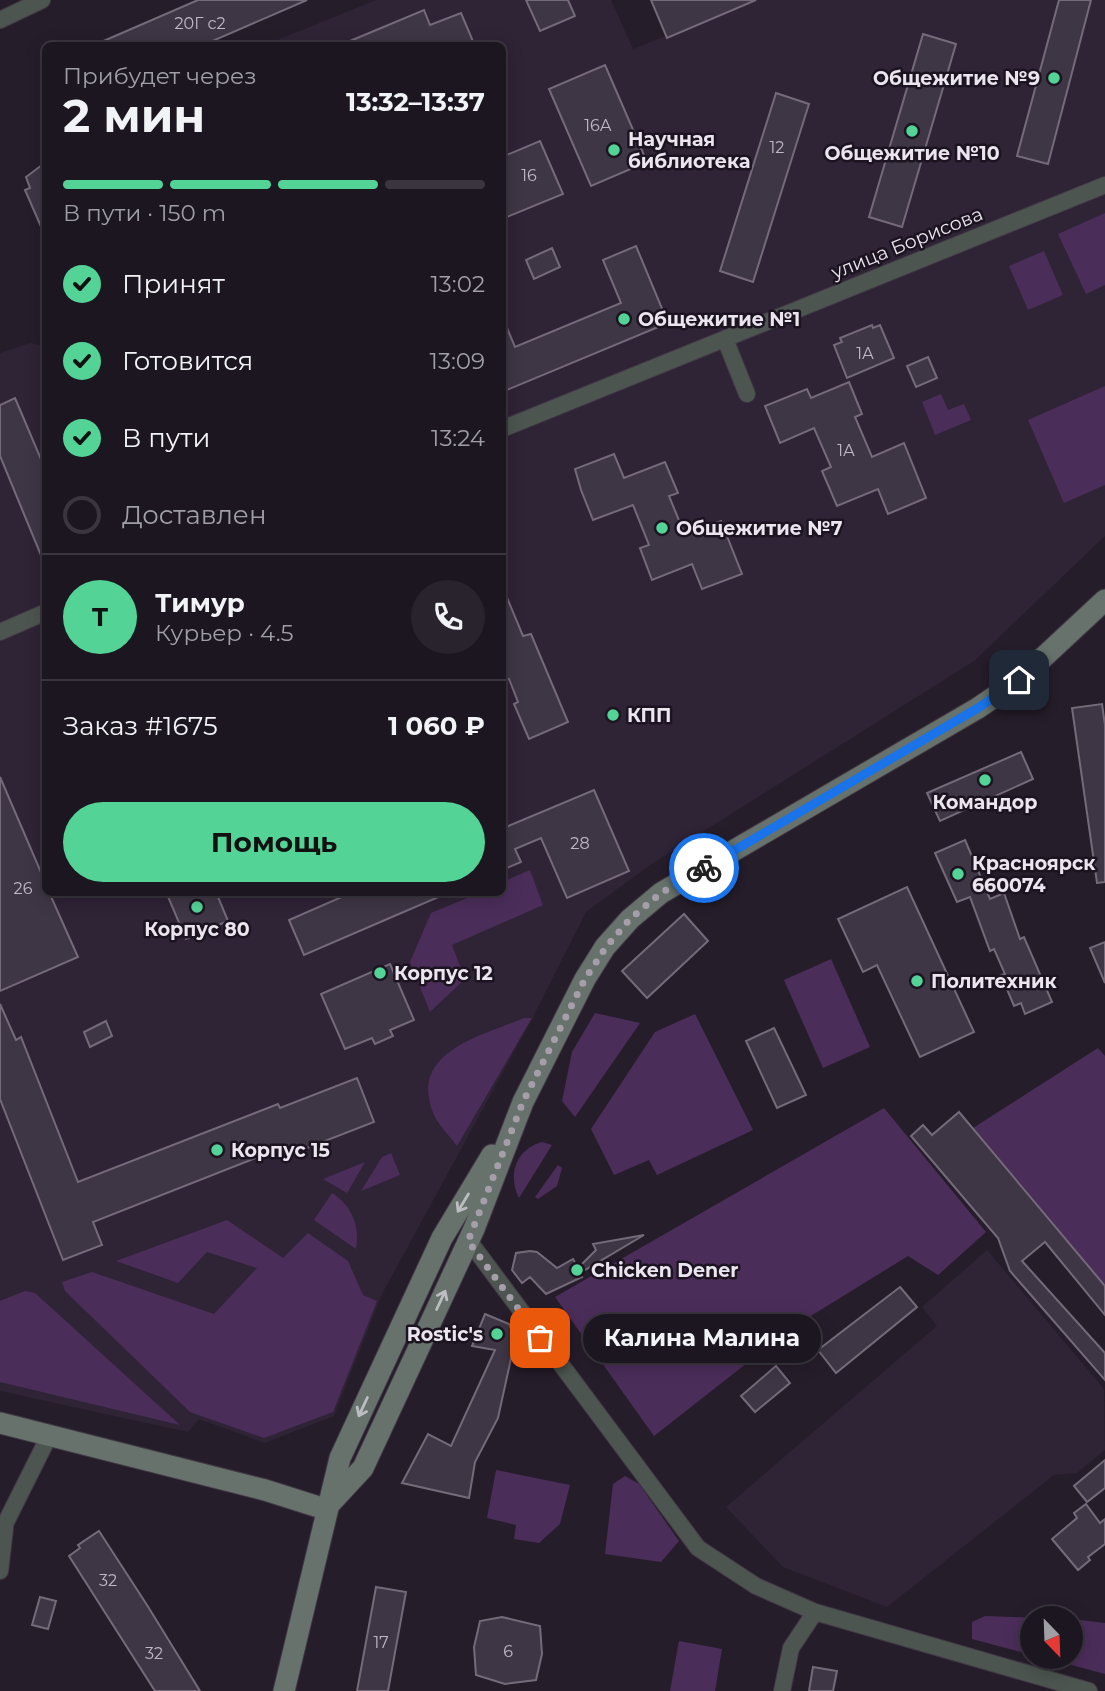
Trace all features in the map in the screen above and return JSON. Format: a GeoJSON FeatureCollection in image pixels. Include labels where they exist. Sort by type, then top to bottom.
{"type":"FeatureCollection","features":[{"type":"Feature","properties":{"kind":"main road"},"geometry":{"type":"LineString","coordinates":[[284,1691],[325,1509],[340,1458],[442,1238],[523,1102],[585,979],[606,947],[630,919],[661,893],[978,708],[1019,680],[1105,600]]}},
{"type":"Feature","properties":{"kind":"main road"},"geometry":{"type":"LineString","coordinates":[[325,1509],[363,1468],[468,1241],[523,1102]]}},
{"type":"Feature","properties":{"kind":"main road"},"geometry":{"type":"LineString","coordinates":[[0,1423],[275,1493],[325,1509]]}},
{"type":"Feature","properties":{"kind":"street"},"geometry":{"type":"LineString","coordinates":[[0,20],[42,0]]}},
{"type":"Feature","properties":{"kind":"street","name":"улица Борисова"},"geometry":{"type":"LineString","coordinates":[[506,427],[1105,185]]}},
{"type":"Feature","properties":{"kind":"street"},"geometry":{"type":"LineString","coordinates":[[725,339],[747,394]]}},
{"type":"Feature","properties":{"kind":"street"},"geometry":{"type":"LineString","coordinates":[[0,632],[42,614]]}},
{"type":"Feature","properties":{"kind":"street"},"geometry":{"type":"LineString","coordinates":[[468,1241],[698,1548],[756,1586],[815,1612],[1089,1691]]}},
{"type":"Feature","properties":{"kind":"street"},"geometry":{"type":"LineString","coordinates":[[0,1571],[3,1531],[49,1436]]}},
{"type":"Feature","properties":{"kind":"street"},"geometry":{"type":"LineString","coordinates":[[782,1691],[791,1648],[815,1612]]}},
{"type":"Feature","properties":{"kind":"shaded area"},"geometry":{"type":"Polygon","coordinates":[[[376,0],[611,0],[633,49],[756,0],[1105,0],[1105,536],[974,661],[650,865],[586,912],[533,1017],[382,1294],[334,1416],[265,1443],[199,1419],[188,1432],[0,1391],[0,353],[30,343],[42,345],[42,896],[506,896],[506,42],[272,42],[376,0]]]}},
{"type":"Feature","properties":{"kind":"shaded area"},"geometry":{"type":"Polygon","coordinates":[[[1105,213],[1105,285],[1086,294],[1058,234],[1105,213]]]}},
{"type":"Feature","properties":{"kind":"shaded area"},"geometry":{"type":"Polygon","coordinates":[[[1044,251],[1063,295],[1028,310],[1009,266],[1044,251]]]}},
{"type":"Feature","properties":{"kind":"shaded area"},"geometry":{"type":"Polygon","coordinates":[[[1105,386],[1105,485],[1064,503],[1028,420],[1105,386]]]}},
{"type":"Feature","properties":{"kind":"shaded area"},"geometry":{"type":"Polygon","coordinates":[[[941,394],[948,410],[964,404],[971,420],[935,435],[922,402],[941,394]]]}},
{"type":"Feature","properties":{"kind":"shaded area"},"geometry":{"type":"Polygon","coordinates":[[[530,870],[543,905],[452,945],[465,979],[430,1012],[410,962],[431,913],[472,896],[506,896],[506,880],[530,870]]]}},
{"type":"Feature","properties":{"kind":"shaded area"},"geometry":{"type":"Polygon","coordinates":[[[831,959],[870,1047],[823,1068],[784,980],[831,959]]]}},
{"type":"Feature","properties":{"kind":"shaded area"},"geometry":{"type":"Polygon","coordinates":[[[595,1013],[640,1023],[575,1117],[562,1101],[572,1052],[595,1013]]]}},
{"type":"Feature","properties":{"kind":"shaded area"},"geometry":{"type":"Polygon","coordinates":[[[695,1014],[753,1130],[657,1175],[649,1160],[614,1175],[591,1129],[655,1032],[695,1014]]]}},
{"type":"Feature","properties":{"kind":"shaded area"},"geometry":{"type":"Polygon","coordinates":[[[524,1018],[532,1018],[457,1146],[434,1115],[428,1093],[431,1076],[440,1061],[453,1050],[470,1040],[524,1018]]]}},
{"type":"Feature","properties":{"kind":"shaded area"},"geometry":{"type":"Polygon","coordinates":[[[1098,1048],[1105,1056],[1105,1286],[973,1128],[1098,1048]]]}},
{"type":"Feature","properties":{"kind":"shaded area"},"geometry":{"type":"Polygon","coordinates":[[[884,1108],[986,1232],[938,1275],[908,1256],[793,1327],[654,1436],[555,1297],[884,1108]]]}},
{"type":"Feature","properties":{"kind":"shaded area"},"geometry":{"type":"Polygon","coordinates":[[[542,1142],[552,1145],[519,1198],[514,1181],[516,1164],[526,1150],[542,1142]]]}},
{"type":"Feature","properties":{"kind":"shaded area"},"geometry":{"type":"Polygon","coordinates":[[[391,1153],[400,1175],[361,1191],[382,1157],[391,1153]]]}},
{"type":"Feature","properties":{"kind":"shaded area"},"geometry":{"type":"Polygon","coordinates":[[[365,1162],[347,1193],[323,1179],[365,1162]]]}},
{"type":"Feature","properties":{"kind":"shaded area"},"geometry":{"type":"Polygon","coordinates":[[[558,1165],[562,1168],[557,1186],[538,1199],[535,1197],[558,1165]]]}},
{"type":"Feature","properties":{"kind":"shaded area"},"geometry":{"type":"Polygon","coordinates":[[[332,1193],[345,1204],[353,1217],[357,1232],[356,1249],[314,1220],[332,1193]]]}},
{"type":"Feature","properties":{"kind":"shaded area"},"geometry":{"type":"Polygon","coordinates":[[[227,1220],[283,1258],[308,1233],[348,1261],[363,1295],[377,1301],[333,1412],[264,1438],[190,1412],[65,1291],[62,1282],[92,1272],[214,1314],[257,1268],[207,1252],[178,1283],[116,1261],[227,1220]]]}},
{"type":"Feature","properties":{"kind":"shaded area"},"geometry":{"type":"Polygon","coordinates":[[[987,1250],[1104,1389],[1105,1450],[1077,1473],[1054,1475],[887,1607],[783,1567],[726,1507],[937,1326],[922,1307],[987,1250]]]}},
{"type":"Feature","properties":{"kind":"shaded area"},"geometry":{"type":"Polygon","coordinates":[[[25,1291],[35,1293],[180,1425],[0,1382],[0,1301],[25,1291]]]}},
{"type":"Feature","properties":{"kind":"shaded area"},"geometry":{"type":"Polygon","coordinates":[[[496,1470],[570,1485],[560,1524],[539,1543],[514,1539],[516,1525],[487,1518],[496,1470]]]}},
{"type":"Feature","properties":{"kind":"shaded area"},"geometry":{"type":"Polygon","coordinates":[[[625,1476],[639,1484],[679,1541],[661,1562],[605,1554],[613,1484],[625,1476]]]}},
{"type":"Feature","properties":{"kind":"shaded area"},"geometry":{"type":"Polygon","coordinates":[[[985,1616],[1020,1617],[1020,1652],[972,1639],[972,1622],[985,1616]]]}},
{"type":"Feature","properties":{"kind":"shaded area"},"geometry":{"type":"Polygon","coordinates":[[[1083,1620],[1105,1623],[1105,1674],[1083,1668],[1083,1620]]]}},
{"type":"Feature","properties":{"kind":"shaded area"},"geometry":{"type":"Polygon","coordinates":[[[679,1641],[722,1649],[715,1691],[670,1691],[679,1641]]]}},
{"type":"Feature","properties":{"kind":"building"},"geometry":{"type":"Polygon","coordinates":[[[198,0],[307,0],[210,42],[101,42],[198,0]]]}},
{"type":"Feature","properties":{"kind":"building"},"geometry":{"type":"Polygon","coordinates":[[[526,0],[568,0],[575,16],[540,31],[526,0]]]}},
{"type":"Feature","properties":{"kind":"building"},"geometry":{"type":"Polygon","coordinates":[[[651,0],[756,0],[667,38],[651,0]]]}},
{"type":"Feature","properties":{"kind":"building","name":"Общежитие №9"},"geometry":{"type":"Polygon","coordinates":[[[1059,0],[1091,0],[1048,164],[1017,156],[1059,0]]]}},
{"type":"Feature","properties":{"kind":"building"},"geometry":{"type":"Polygon","coordinates":[[[424,10],[430,25],[461,13],[473,42],[348,42],[424,10]]]}},
{"type":"Feature","properties":{"kind":"building","name":"Общежитие №10"},"geometry":{"type":"Polygon","coordinates":[[[923,34],[956,44],[902,227],[869,217],[923,34]]]}},
{"type":"Feature","properties":{"kind":"building"},"geometry":{"type":"Polygon","coordinates":[[[605,65],[647,162],[591,186],[549,89],[605,65]]]}},
{"type":"Feature","properties":{"kind":"building"},"geometry":{"type":"Polygon","coordinates":[[[776,93],[809,104],[753,282],[720,271],[776,93]]]}},
{"type":"Feature","properties":{"kind":"building"},"geometry":{"type":"Polygon","coordinates":[[[540,141],[563,194],[506,217],[506,155],[540,141]]]}},
{"type":"Feature","properties":{"kind":"building"},"geometry":{"type":"Polygon","coordinates":[[[42,165],[42,229],[25,190],[30,188],[26,177],[42,165]]]}},
{"type":"Feature","properties":{"kind":"building","name":"Общежитие №1"},"geometry":{"type":"Polygon","coordinates":[[[636,246],[668,323],[506,390],[506,326],[515,347],[621,303],[603,260],[636,246]]]}},
{"type":"Feature","properties":{"kind":"building"},"geometry":{"type":"Polygon","coordinates":[[[552,248],[560,267],[534,279],[526,260],[552,248]]]}},
{"type":"Feature","properties":{"kind":"building"},"geometry":{"type":"Polygon","coordinates":[[[872,325],[873,328],[880,325],[894,358],[847,378],[834,345],[842,342],[840,338],[872,325]]]}},
{"type":"Feature","properties":{"kind":"building"},"geometry":{"type":"Polygon","coordinates":[[[928,357],[937,378],[916,387],[907,366],[928,357]]]}},
{"type":"Feature","properties":{"kind":"building"},"geometry":{"type":"Polygon","coordinates":[[[849,382],[862,414],[855,417],[872,457],[904,443],[926,498],[888,514],[878,489],[837,506],[822,471],[831,467],[814,428],[780,443],[765,406],[807,389],[811,398],[849,382]]]}},
{"type":"Feature","properties":{"kind":"building"},"geometry":{"type":"Polygon","coordinates":[[[15,398],[42,462],[42,558],[0,456],[0,405],[15,398]]]}},
{"type":"Feature","properties":{"kind":"building","name":"Общежитие №7"},"geometry":{"type":"Polygon","coordinates":[[[614,454],[624,478],[665,462],[678,493],[669,496],[685,535],[721,521],[742,574],[702,589],[692,564],[652,580],[640,548],[649,545],[633,505],[593,520],[581,490],[575,469],[614,454]]]}},
{"type":"Feature","properties":{"kind":"building"},"geometry":{"type":"Polygon","coordinates":[[[506,595],[523,636],[531,634],[568,722],[529,739],[514,704],[518,702],[509,679],[506,680],[506,595]]]}},
{"type":"Feature","properties":{"kind":"building"},"geometry":{"type":"Polygon","coordinates":[[[1102,704],[1105,725],[1105,882],[1097,883],[1072,708],[1102,704]]]}},
{"type":"Feature","properties":{"kind":"building"},"geometry":{"type":"Polygon","coordinates":[[[1021,752],[1033,779],[940,821],[927,793],[1021,752]]]}},
{"type":"Feature","properties":{"kind":"building"},"geometry":{"type":"Polygon","coordinates":[[[0,777],[42,875],[42,896],[51,896],[78,957],[0,991],[0,777]]]}},
{"type":"Feature","properties":{"kind":"building"},"geometry":{"type":"Polygon","coordinates":[[[594,790],[629,871],[567,898],[541,838],[515,849],[521,862],[506,868],[506,827],[594,790]]]}},
{"type":"Feature","properties":{"kind":"building"},"geometry":{"type":"Polygon","coordinates":[[[965,840],[990,899],[1004,893],[1020,939],[1024,937],[1052,1002],[1025,1014],[1021,1003],[1014,1006],[1001,975],[1005,974],[994,949],[990,951],[970,897],[957,902],[935,853],[965,840]]]}},
{"type":"Feature","properties":{"kind":"building","name":"Политехник"},"geometry":{"type":"Polygon","coordinates":[[[907,887],[974,1032],[920,1057],[877,965],[863,972],[838,919],[907,887]]]}},
{"type":"Feature","properties":{"kind":"building","name":"Корпус 80"},"geometry":{"type":"Polygon","coordinates":[[[168,896],[218,896],[228,921],[186,939],[168,896]]]}},
{"type":"Feature","properties":{"kind":"building"},"geometry":{"type":"Polygon","coordinates":[[[344,896],[441,896],[304,955],[289,920],[344,896]]]}},
{"type":"Feature","properties":{"kind":"building"},"geometry":{"type":"Polygon","coordinates":[[[684,914],[708,941],[647,998],[622,971],[684,914]]]}},
{"type":"Feature","properties":{"kind":"building"},"geometry":{"type":"Polygon","coordinates":[[[1105,942],[1105,983],[1090,948],[1105,942]]]}},
{"type":"Feature","properties":{"kind":"building"},"geometry":{"type":"Polygon","coordinates":[[[390,964],[414,1020],[390,1030],[393,1036],[375,1044],[372,1038],[345,1049],[321,994],[390,964]]]}},
{"type":"Feature","properties":{"kind":"building","name":"Корпус 15"},"geometry":{"type":"Polygon","coordinates":[[[0,1004],[16,1040],[21,1037],[78,1182],[278,1104],[280,1108],[357,1078],[374,1122],[289,1155],[286,1146],[93,1222],[102,1245],[63,1260],[0,1099],[0,1004]]]}},
{"type":"Feature","properties":{"kind":"building"},"geometry":{"type":"Polygon","coordinates":[[[106,1021],[112,1036],[90,1047],[84,1032],[106,1021]]]}},
{"type":"Feature","properties":{"kind":"building"},"geometry":{"type":"Polygon","coordinates":[[[774,1028],[806,1095],[777,1108],[746,1041],[774,1028]]]}},
{"type":"Feature","properties":{"kind":"building"},"geometry":{"type":"Polygon","coordinates":[[[959,1112],[1105,1286],[1105,1315],[1045,1242],[1022,1261],[1105,1353],[1105,1380],[1010,1271],[998,1238],[911,1136],[923,1125],[932,1135],[959,1112]]]}},
{"type":"Feature","properties":{"kind":"building"},"geometry":{"type":"Polygon","coordinates":[[[644,1235],[580,1273],[582,1277],[546,1294],[530,1277],[522,1283],[512,1270],[516,1253],[537,1252],[557,1268],[573,1259],[578,1268],[596,1250],[593,1244],[644,1235]]]}},
{"type":"Feature","properties":{"kind":"building"},"geometry":{"type":"Polygon","coordinates":[[[900,1287],[917,1307],[836,1373],[818,1350],[900,1287]]]}},
{"type":"Feature","properties":{"kind":"building"},"geometry":{"type":"Polygon","coordinates":[[[485,1314],[509,1324],[526,1357],[512,1354],[498,1418],[475,1462],[469,1498],[402,1483],[428,1434],[451,1446],[495,1350],[472,1346],[485,1314]]]}},
{"type":"Feature","properties":{"kind":"building"},"geometry":{"type":"Polygon","coordinates":[[[776,1366],[790,1383],[755,1412],[741,1396],[776,1366]]]}},
{"type":"Feature","properties":{"kind":"building"},"geometry":{"type":"Polygon","coordinates":[[[1105,1460],[1105,1488],[1087,1502],[1074,1486],[1105,1460]]]}},
{"type":"Feature","properties":{"kind":"building"},"geometry":{"type":"Polygon","coordinates":[[[1086,1504],[1100,1523],[1105,1519],[1105,1544],[1088,1557],[1090,1560],[1078,1570],[1052,1539],[1077,1518],[1074,1513],[1086,1504]]]}},
{"type":"Feature","properties":{"kind":"building"},"geometry":{"type":"Polygon","coordinates":[[[99,1531],[200,1691],[155,1691],[69,1556],[80,1548],[78,1545],[99,1531]]]}},
{"type":"Feature","properties":{"kind":"building"},"geometry":{"type":"Polygon","coordinates":[[[376,1587],[406,1592],[388,1691],[357,1691],[376,1587]]]}},
{"type":"Feature","properties":{"kind":"building"},"geometry":{"type":"Polygon","coordinates":[[[40,1597],[56,1601],[48,1629],[32,1625],[40,1597]]]}},
{"type":"Feature","properties":{"kind":"building"},"geometry":{"type":"Polygon","coordinates":[[[502,1617],[540,1626],[542,1654],[536,1680],[505,1684],[476,1675],[474,1647],[480,1621],[502,1617]]]}},
{"type":"Feature","properties":{"kind":"building"},"geometry":{"type":"Polygon","coordinates":[[[813,1667],[837,1671],[833,1691],[809,1691],[813,1667]]]}},
{"type":"Feature","properties":{"kind":"way so far"},"geometry":{"type":"LineString","coordinates":[[540,1338],[468,1241],[523,1102],[585,979],[606,947],[630,919],[661,893],[704,868]]}},
{"type":"Feature","properties":{"kind":"place","name":"Общежитие №9"},"geometry":{"type":"Point","coordinates":[1054,78]}},
{"type":"Feature","properties":{"kind":"place","name":"Общежитие №10"},"geometry":{"type":"Point","coordinates":[912,131]}},
{"type":"Feature","properties":{"kind":"place","name":"Научная библиотека"},"geometry":{"type":"Point","coordinates":[614,150]}},
{"type":"Feature","properties":{"kind":"place","name":"Общежитие №1"},"geometry":{"type":"Point","coordinates":[624,319]}},
{"type":"Feature","properties":{"kind":"place","name":"Общежитие №7"},"geometry":{"type":"Point","coordinates":[662,528]}},
{"type":"Feature","properties":{"kind":"place","name":"КПП"},"geometry":{"type":"Point","coordinates":[613,715]}},
{"type":"Feature","properties":{"kind":"place","name":"Командор"},"geometry":{"type":"Point","coordinates":[985,780]}},
{"type":"Feature","properties":{"kind":"place","name":"Красноярск 660074"},"geometry":{"type":"Point","coordinates":[958,874]}},
{"type":"Feature","properties":{"kind":"place","name":"Корпус 80"},"geometry":{"type":"Point","coordinates":[197,907]}},
{"type":"Feature","properties":{"kind":"place","name":"Корпус 12"},"geometry":{"type":"Point","coordinates":[380,973]}},
{"type":"Feature","properties":{"kind":"place","name":"Политехник"},"geometry":{"type":"Point","coordinates":[917,981]}},
{"type":"Feature","properties":{"kind":"place","name":"Корпус 15"},"geometry":{"type":"Point","coordinates":[217,1150]}},
{"type":"Feature","properties":{"kind":"place","name":"Chicken Dener"},"geometry":{"type":"Point","coordinates":[577,1270]}},
{"type":"Feature","properties":{"kind":"place","name":"Rostic's"},"geometry":{"type":"Point","coordinates":[497,1334]}},
{"type":"Feature","properties":{"kind":"place","name":"Калина Малина"},"geometry":{"type":"Point","coordinates":[540,1338]}},
{"type":"Feature","properties":{"kind":"route"},"geometry":{"type":"LineString","coordinates":[[704,868],[978,708],[1019,680]]}}]}
